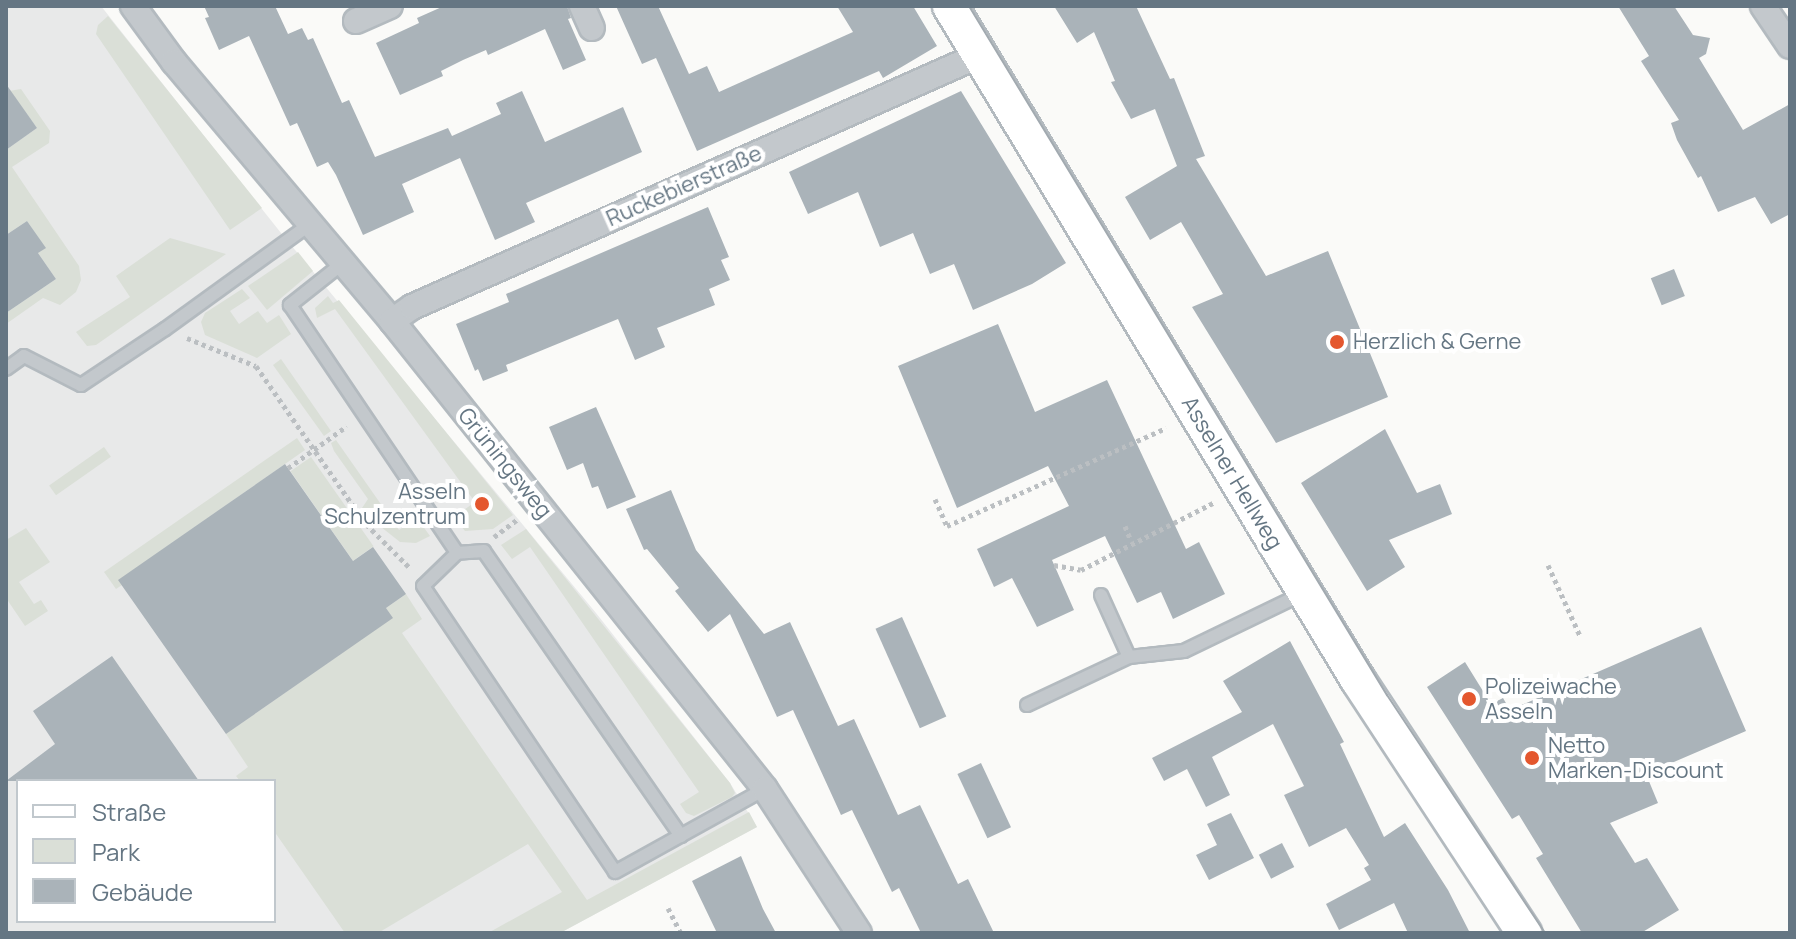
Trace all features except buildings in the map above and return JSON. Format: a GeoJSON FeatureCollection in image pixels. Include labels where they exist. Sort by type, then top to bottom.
{"type":"FeatureCollection","features":[{"type":"Feature","properties":{"kind":"main road","name":"Asselner Hellweg"},"geometry":{"type":"LineString","coordinates":[[950,6],[1395,739],[1524,933]]}},
{"type":"Feature","properties":{"kind":"street","name":"Grüningsweg"},"geometry":{"type":"LineString","coordinates":[[133,6],[174,62],[392,321],[765,789],[859,933]]}},
{"type":"Feature","properties":{"kind":"street"},"geometry":{"type":"LineString","coordinates":[[356,21],[390,6]]}},
{"type":"Feature","properties":{"kind":"street"},"geometry":{"type":"LineString","coordinates":[[1763,6],[1790,46]]}},
{"type":"Feature","properties":{"kind":"street","name":"Ruckebierstraße"},"geometry":{"type":"LineString","coordinates":[[392,321],[412,307],[980,55]]}},
{"type":"Feature","properties":{"kind":"lane"},"geometry":{"type":"LineString","coordinates":[[6,369],[24,356],[81,385],[165,329],[310,224]]}},
{"type":"Feature","properties":{"kind":"lane"},"geometry":{"type":"LineString","coordinates":[[343,263],[290,305],[457,553]]}},
{"type":"Feature","properties":{"kind":"lane"},"geometry":{"type":"LineString","coordinates":[[681,836],[484,551],[457,553],[423,586],[615,872],[681,836],[765,789]]}},
{"type":"Feature","properties":{"kind":"lane"},"geometry":{"type":"LineString","coordinates":[[1027,705],[1129,657],[1184,651],[1305,593]]}},
{"type":"Feature","properties":{"kind":"lane"},"geometry":{"type":"LineString","coordinates":[[1101,595],[1129,657]]}},
{"type":"Feature","properties":{"kind":"path"},"geometry":{"type":"LineString","coordinates":[[165,329],[256,366],[366,524],[406,563],[423,586]]}},
{"type":"Feature","properties":{"kind":"path"},"geometry":{"type":"LineString","coordinates":[[288,468],[364,414]]}},
{"type":"Feature","properties":{"kind":"path"},"geometry":{"type":"LineString","coordinates":[[935,499],[947,526],[1166,428]]}},
{"type":"Feature","properties":{"kind":"path"},"geometry":{"type":"LineString","coordinates":[[1054,565],[1081,570],[1129,546],[1131,541],[1213,503]]}},
{"type":"Feature","properties":{"kind":"path"},"geometry":{"type":"LineString","coordinates":[[497,534],[517,520]]}},
{"type":"Feature","properties":{"kind":"path"},"geometry":{"type":"LineString","coordinates":[[1125,526],[1131,541]]}},
{"type":"Feature","properties":{"kind":"path"},"geometry":{"type":"LineString","coordinates":[[1548,565],[1580,636]]}},
{"type":"Feature","properties":{"kind":"path"},"geometry":{"type":"LineString","coordinates":[[668,908],[681,933]]}},
{"type":"Feature","properties":{"kind":"shaded area"},"geometry":{"type":"Polygon","coordinates":[[[6,6],[101,6],[281,233],[596,613],[730,783],[757,827],[560,933],[6,933],[6,6]]]}},
{"type":"Feature","properties":{"kind":"green space"},"geometry":{"type":"Polygon","coordinates":[[[108,16],[262,208],[230,230],[96,34],[98,25],[108,16]]]}},
{"type":"Feature","properties":{"kind":"green space"},"geometry":{"type":"Polygon","coordinates":[[[21,89],[50,131],[49,143],[12,167],[79,266],[81,280],[76,292],[60,305],[43,298],[6,324],[6,313],[56,279],[38,253],[45,248],[27,221],[6,235],[6,150],[37,128],[9,91],[21,89]]]}},
{"type":"Feature","properties":{"kind":"green space"},"geometry":{"type":"Polygon","coordinates":[[[170,238],[226,254],[96,345],[87,346],[76,332],[130,297],[116,276],[170,238]]]}},
{"type":"Feature","properties":{"kind":"green space"},"geometry":{"type":"Polygon","coordinates":[[[298,252],[313,271],[267,310],[248,286],[298,252]]]}},
{"type":"Feature","properties":{"kind":"green space"},"geometry":{"type":"Polygon","coordinates":[[[242,289],[250,298],[230,311],[239,324],[258,311],[267,323],[279,315],[291,334],[257,358],[205,335],[201,322],[205,313],[242,289]]]}},
{"type":"Feature","properties":{"kind":"green space"},"geometry":{"type":"Polygon","coordinates":[[[328,296],[333,303],[339,300],[513,515],[493,529],[465,531],[454,517],[475,502],[335,309],[317,318],[315,308],[328,296]]]}},
{"type":"Feature","properties":{"kind":"green space"},"geometry":{"type":"Polygon","coordinates":[[[281,359],[331,431],[324,436],[273,365],[281,359]]]}},
{"type":"Feature","properties":{"kind":"green space"},"geometry":{"type":"Polygon","coordinates":[[[297,438],[305,450],[119,580],[122,585],[116,589],[104,572],[297,438]]]}},
{"type":"Feature","properties":{"kind":"green space"},"geometry":{"type":"Polygon","coordinates":[[[336,440],[399,530],[417,518],[430,536],[416,543],[400,542],[376,523],[362,508],[368,499],[334,451],[331,443],[336,440]]]}},
{"type":"Feature","properties":{"kind":"green space"},"geometry":{"type":"Polygon","coordinates":[[[104,447],[111,457],[56,495],[49,485],[104,447]]]}},
{"type":"Feature","properties":{"kind":"green space"},"geometry":{"type":"Polygon","coordinates":[[[311,457],[374,546],[353,561],[291,471],[311,457]]]}},
{"type":"Feature","properties":{"kind":"green space"},"geometry":{"type":"Polygon","coordinates":[[[26,528],[50,562],[19,582],[34,604],[41,600],[48,611],[25,626],[6,598],[6,540],[26,528]]]}},
{"type":"Feature","properties":{"kind":"green space"},"geometry":{"type":"Polygon","coordinates":[[[526,529],[730,783],[735,793],[732,797],[694,816],[686,813],[680,804],[699,792],[530,547],[512,559],[501,545],[526,529]]]}},
{"type":"Feature","properties":{"kind":"green space"},"geometry":{"type":"Polygon","coordinates":[[[406,594],[422,619],[402,633],[587,900],[749,812],[757,827],[560,933],[488,933],[562,892],[528,844],[378,933],[345,933],[276,834],[276,779],[238,779],[236,776],[248,767],[226,734],[392,618],[386,608],[406,594]]]}},
{"type":"Feature","properties":{"kind":"tram line"},"geometry":{"type":"LineString","coordinates":[[969,6],[1387,695],[1545,933]]}},
{"type":"Feature","properties":{"kind":"place","name":"Herzlich & Gerne"},"geometry":{"type":"Point","coordinates":[1337,342]}},
{"type":"Feature","properties":{"kind":"place","name":"Asseln Schulzentrum"},"geometry":{"type":"Point","coordinates":[482,504]}},
{"type":"Feature","properties":{"kind":"place","name":"Polizeiwache Asseln"},"geometry":{"type":"Point","coordinates":[1469,699]}},
{"type":"Feature","properties":{"kind":"place","name":"Netto Marken-Discount"},"geometry":{"type":"Point","coordinates":[1532,758]}}]}
